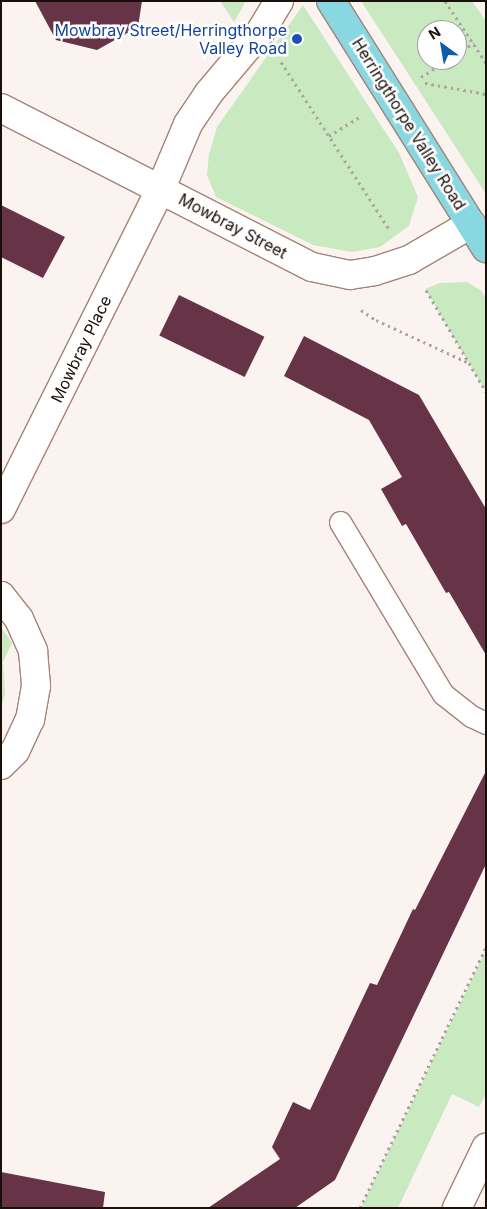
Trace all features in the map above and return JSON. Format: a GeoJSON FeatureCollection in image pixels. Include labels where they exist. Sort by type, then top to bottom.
{"type":"FeatureCollection","features":[{"type":"Feature","properties":{"kind":"main road","name":"Herringthorpe Valley Road"},"geometry":{"type":"LineString","coordinates":[[331,1],[486,248]]}},
{"type":"Feature","properties":{"kind":"street","name":"Mowbray Place"},"geometry":{"type":"LineString","coordinates":[[1,509],[161,188],[188,124],[208,94],[261,31],[279,1]]}},
{"type":"Feature","properties":{"kind":"street","name":"Mowbray Street"},"geometry":{"type":"LineString","coordinates":[[1,108],[161,188],[312,267],[350,275],[375,271],[409,260],[471,224]]}},
{"type":"Feature","properties":{"kind":"street"},"geometry":{"type":"LineString","coordinates":[[1,596],[19,619],[33,651],[36,686],[30,719],[15,751],[1,765]]}},
{"type":"Feature","properties":{"kind":"street"},"geometry":{"type":"LineString","coordinates":[[457,1208],[486,1148]]}},
{"type":"Feature","properties":{"kind":"lane"},"geometry":{"type":"LineString","coordinates":[[340,522],[443,694],[471,716],[486,723]]}},
{"type":"Feature","properties":{"kind":"path"},"geometry":{"type":"LineString","coordinates":[[446,1],[486,63]]}},
{"type":"Feature","properties":{"kind":"path"},"geometry":{"type":"LineString","coordinates":[[261,31],[409,260],[486,392]]}},
{"type":"Feature","properties":{"kind":"path"},"geometry":{"type":"LineString","coordinates":[[467,48],[474,43]]}},
{"type":"Feature","properties":{"kind":"path"},"geometry":{"type":"LineString","coordinates":[[424,83],[486,94]]}},
{"type":"Feature","properties":{"kind":"path"},"geometry":{"type":"LineString","coordinates":[[354,306],[376,320],[468,363]]}},
{"type":"Feature","properties":{"kind":"path"},"geometry":{"type":"LineString","coordinates":[[360,1208],[486,947]]}},
{"type":"Feature","properties":{"kind":"green space"},"geometry":{"type":"Polygon","coordinates":[[[220,1],[246,1],[234,22],[220,1]]]}},
{"type":"Feature","properties":{"kind":"green space"},"geometry":{"type":"Polygon","coordinates":[[[361,1],[472,1],[486,21],[486,194],[361,1]]]}},
{"type":"Feature","properties":{"kind":"green space"},"geometry":{"type":"Polygon","coordinates":[[[303,5],[399,153],[418,197],[409,226],[380,247],[352,252],[313,245],[216,197],[207,175],[209,154],[217,127],[303,5]]]}},
{"type":"Feature","properties":{"kind":"green space"},"geometry":{"type":"Polygon","coordinates":[[[467,282],[482,291],[486,299],[486,392],[425,289],[440,283],[467,282]]]}},
{"type":"Feature","properties":{"kind":"green space"},"geometry":{"type":"Polygon","coordinates":[[[1,627],[12,643],[3,662],[5,693],[1,710],[1,627]]]}},
{"type":"Feature","properties":{"kind":"green space"},"geometry":{"type":"Polygon","coordinates":[[[486,950],[486,1094],[479,1107],[452,1094],[398,1208],[361,1208],[486,950]]]}},
{"type":"Feature","properties":{"kind":"building"},"geometry":{"type":"Polygon","coordinates":[[[35,1],[142,1],[138,27],[97,50],[56,40],[35,1]]]}},
{"type":"Feature","properties":{"kind":"building"},"geometry":{"type":"Polygon","coordinates":[[[1,205],[65,237],[43,278],[1,257],[1,205]]]}},
{"type":"Feature","properties":{"kind":"building"},"geometry":{"type":"Polygon","coordinates":[[[179,295],[264,337],[245,377],[159,335],[179,295]]]}},
{"type":"Feature","properties":{"kind":"building"},"geometry":{"type":"Polygon","coordinates":[[[304,336],[419,395],[486,509],[486,655],[449,592],[446,593],[406,524],[402,526],[381,489],[402,477],[369,420],[284,376],[304,336]]]}},
{"type":"Feature","properties":{"kind":"building"},"geometry":{"type":"Polygon","coordinates":[[[486,771],[486,864],[335,1180],[295,1208],[208,1208],[280,1159],[272,1147],[293,1102],[310,1110],[370,983],[377,985],[413,909],[415,910],[486,771]]]}},
{"type":"Feature","properties":{"kind":"building"},"geometry":{"type":"Polygon","coordinates":[[[1,1172],[105,1192],[103,1208],[1,1208],[1,1172]]]}},
{"type":"Feature","properties":{"kind":"place","name":"Mowbray Street/Herringthorpe Valley Road"},"geometry":{"type":"Point","coordinates":[297,39]}}]}
